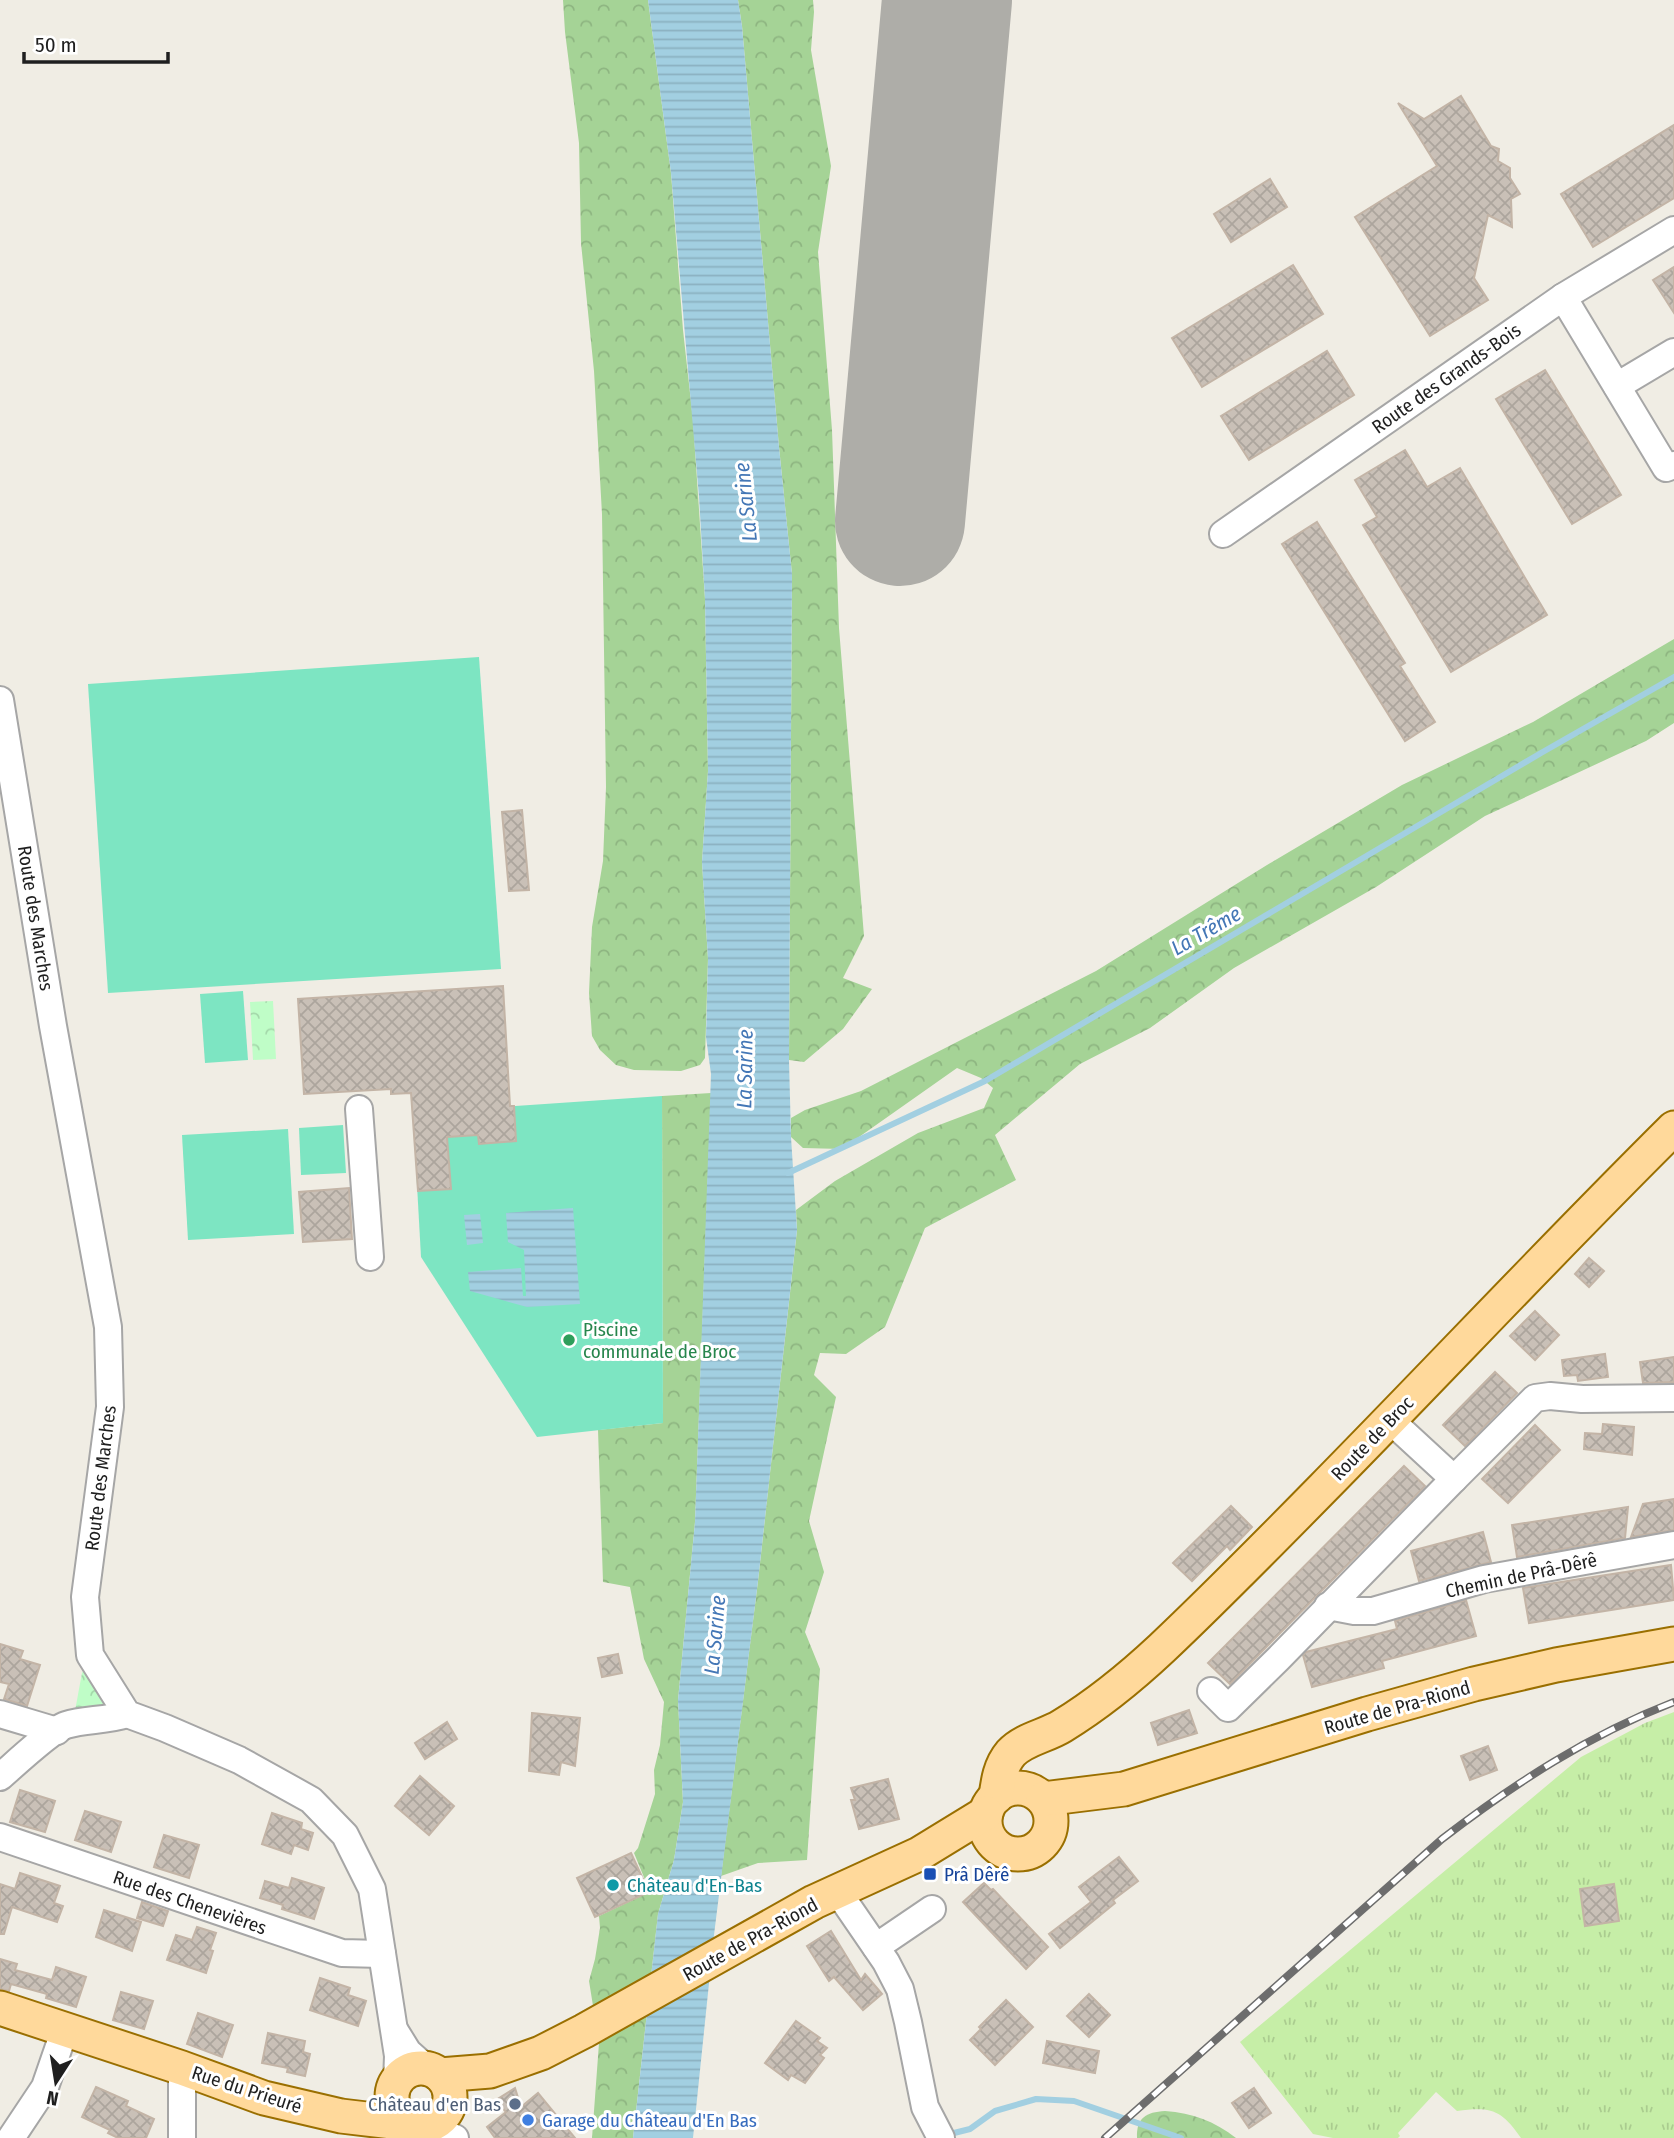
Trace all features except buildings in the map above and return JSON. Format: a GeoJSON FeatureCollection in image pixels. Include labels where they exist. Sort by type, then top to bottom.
{"type":"FeatureCollection","features":[{"type":"Feature","properties":{"kind":"main road","name":"Route de Broc"},"geometry":{"type":"LineString","coordinates":[[992,1818],[1001,1769],[1013,1751],[1054,1731],[1089,1708],[1152,1657],[1270,1542],[1674,1128]]}},
{"type":"Feature","properties":{"kind":"main road","name":"Route de Pra-Riond"},"geometry":{"type":"LineString","coordinates":[[992,1818],[1011,1854],[1027,1853],[1041,1846],[1049,1832],[1070,1817],[1124,1789],[1474,1684],[1556,1665],[1674,1644]]}},
{"type":"Feature","properties":{"kind":"main road","name":"Route de Broc"},"geometry":{"type":"LineString","coordinates":[[1038,1796],[1029,1781],[1031,1761],[1054,1731]]}},
{"type":"Feature","properties":{"kind":"main road","name":"Route de Pra-Riond"},"geometry":{"type":"LineString","coordinates":[[584,2031],[782,1921],[992,1818],[1013,1789],[1038,1796],[1124,1789]]}},
{"type":"Feature","properties":{"kind":"main road"},"geometry":{"type":"LineString","coordinates":[[1038,1796],[1051,1817],[1049,1832]]}},
{"type":"Feature","properties":{"kind":"main road","name":"Rue du Prieuré"},"geometry":{"type":"LineString","coordinates":[[0,2008],[264,2098],[355,2118],[430,2106],[478,2073],[502,2069],[584,2031]]}},
{"type":"Feature","properties":{"kind":"street","name":"Route des Grands-Bois"},"geometry":{"type":"LineString","coordinates":[[1223,534],[1563,297],[1674,230]]}},
{"type":"Feature","properties":{"kind":"street"},"geometry":{"type":"LineString","coordinates":[[1563,297],[1666,468],[1674,465]]}},
{"type":"Feature","properties":{"kind":"street"},"geometry":{"type":"LineString","coordinates":[[1617,386],[1674,352]]}},
{"type":"Feature","properties":{"kind":"street","name":"Route des Marches"},"geometry":{"type":"LineString","coordinates":[[0,700],[53,1026],[114,1324],[110,1407],[85,1597],[90,1655],[127,1714]]}},
{"type":"Feature","properties":{"kind":"street"},"geometry":{"type":"LineString","coordinates":[[359,1109],[370,1257]]}},
{"type":"Feature","properties":{"kind":"street"},"geometry":{"type":"LineString","coordinates":[[1212,1691],[1228,1708],[1535,1398],[1674,1398]]}},
{"type":"Feature","properties":{"kind":"street"},"geometry":{"type":"LineString","coordinates":[[1390,1420],[1454,1479]]}},
{"type":"Feature","properties":{"kind":"street","name":"Chemin de Prâ-Dêrê"},"geometry":{"type":"LineString","coordinates":[[1328,1606],[1373,1611],[1484,1579],[1674,1545]]}},
{"type":"Feature","properties":{"kind":"street"},"geometry":{"type":"LineString","coordinates":[[0,1714],[57,1731]]}},
{"type":"Feature","properties":{"kind":"street"},"geometry":{"type":"LineString","coordinates":[[0,1777],[65,1725],[111,1719],[127,1714],[239,1760],[311,1800],[345,1835],[372,1889],[394,2030],[408,2052],[430,2106]]}},
{"type":"Feature","properties":{"kind":"street","name":"Rue des Chenevières"},"geometry":{"type":"LineString","coordinates":[[0,1837],[342,1954],[382,1954]]}},
{"type":"Feature","properties":{"kind":"street"},"geometry":{"type":"LineString","coordinates":[[838,1892],[886,1962],[900,1989],[925,2107],[941,2138]]}},
{"type":"Feature","properties":{"kind":"street"},"geometry":{"type":"LineString","coordinates":[[876,1947],[932,1909]]}},
{"type":"Feature","properties":{"kind":"street"},"geometry":{"type":"LineString","coordinates":[[11,2138],[46,2087],[65,2029]]}},
{"type":"Feature","properties":{"kind":"street","name":"Rue du Prieuré"},"geometry":{"type":"LineString","coordinates":[[182,2068],[182,2138]]}},
{"type":"Feature","properties":{"kind":"green space"},"geometry":{"type":"Polygon","coordinates":[[[563,0],[648,0],[671,173],[693,420],[705,599],[708,771],[702,862],[708,959],[705,1058],[700,1065],[681,1071],[634,1070],[616,1065],[600,1050],[592,1036],[589,993],[592,927],[603,861],[606,787],[602,514],[594,371],[581,243],[579,143],[563,0]]]}},
{"type":"Feature","properties":{"kind":"green space"},"geometry":{"type":"Polygon","coordinates":[[[738,0],[813,0],[811,50],[831,166],[818,252],[832,430],[839,628],[864,936],[843,978],[872,989],[843,1029],[804,1062],[789,1060],[792,574],[738,0]]]}},
{"type":"Feature","properties":{"kind":"green space"},"geometry":{"type":"Polygon","coordinates":[[[1674,639],[1674,723],[1646,741],[1485,816],[1376,887],[1234,968],[1150,1028],[1080,1064],[995,1135],[1016,1180],[925,1228],[885,1327],[846,1354],[820,1353],[814,1375],[836,1397],[809,1521],[824,1572],[805,1632],[820,1669],[807,1860],[758,1863],[721,1876],[758,1581],[797,1230],[796,1210],[835,1181],[918,1133],[984,1108],[993,1088],[981,1078],[957,1068],[842,1149],[803,1148],[791,1137],[791,1118],[805,1110],[861,1091],[1096,971],[1402,785],[1533,722],[1674,639]]]}},
{"type":"Feature","properties":{"kind":"green space"},"geometry":{"type":"Polygon","coordinates":[[[479,657],[501,969],[108,993],[88,684],[479,657]]]}},
{"type":"Feature","properties":{"kind":"green space"},"geometry":{"type":"Polygon","coordinates":[[[243,991],[248,1060],[205,1063],[200,994],[243,991]]]}},
{"type":"Feature","properties":{"kind":"green space"},"geometry":{"type":"Polygon","coordinates":[[[273,1001],[276,1059],[253,1060],[250,1002],[273,1001]]]}},
{"type":"Feature","properties":{"kind":"green space"},"geometry":{"type":"Polygon","coordinates":[[[711,1093],[695,1522],[678,1700],[683,1802],[674,1860],[658,1914],[633,2138],[592,2138],[599,2043],[589,1981],[600,1928],[599,1916],[650,1892],[634,1853],[655,1794],[654,1770],[660,1745],[664,1702],[644,1659],[630,1587],[603,1582],[598,1430],[663,1423],[662,1096],[711,1093]]]}},
{"type":"Feature","properties":{"kind":"green space","name":"Piscine communale de Broc"},"geometry":{"type":"Polygon","coordinates":[[[662,1096],[663,1423],[537,1437],[421,1257],[413,1113],[662,1096]]]}},
{"type":"Feature","properties":{"kind":"green space"},"geometry":{"type":"Polygon","coordinates":[[[343,1125],[346,1173],[301,1175],[299,1128],[343,1125]]]}},
{"type":"Feature","properties":{"kind":"green space"},"geometry":{"type":"Polygon","coordinates":[[[288,1129],[294,1234],[188,1240],[182,1135],[288,1129]]]}},
{"type":"Feature","properties":{"kind":"green space"},"geometry":{"type":"Polygon","coordinates":[[[83,1671],[111,1708],[74,1716],[83,1671]]]}},
{"type":"Feature","properties":{"kind":"green space"},"geometry":{"type":"Polygon","coordinates":[[[1674,1712],[1674,2138],[1521,2138],[1508,2121],[1495,2112],[1479,2109],[1457,2111],[1436,2092],[1398,2133],[1398,2138],[1333,2138],[1313,2134],[1240,2042],[1581,1757],[1645,1723],[1674,1712]]]}},
{"type":"Feature","properties":{"kind":"green space"},"geometry":{"type":"Polygon","coordinates":[[[1165,2111],[1203,2119],[1236,2138],[1137,2138],[1138,2125],[1143,2117],[1165,2111]]]}},
{"type":"Feature","properties":{"kind":"water","name":"La Sarine"},"geometry":{"type":"Polygon","coordinates":[[[648,0],[738,0],[792,574],[789,1060],[797,1230],[758,1581],[714,1935],[693,2138],[633,2138],[658,1914],[674,1860],[683,1802],[678,1700],[695,1522],[711,1074],[706,1037],[708,959],[702,862],[708,771],[705,599],[699,497],[671,173],[648,0]]]}},
{"type":"Feature","properties":{"kind":"water"},"geometry":{"type":"Polygon","coordinates":[[[573,1208],[580,1304],[527,1307],[470,1291],[468,1272],[521,1268],[523,1296],[526,1296],[524,1250],[508,1242],[506,1213],[573,1208]]]}},
{"type":"Feature","properties":{"kind":"water"},"geometry":{"type":"Polygon","coordinates":[[[480,1214],[483,1243],[467,1245],[464,1215],[480,1214]]]}},
{"type":"Feature","properties":{"kind":"waterway","name":"La Trême"},"geometry":{"type":"LineString","coordinates":[[788,1173],[985,1081],[1674,677]]}},
{"type":"Feature","properties":{"kind":"waterway"},"geometry":{"type":"LineString","coordinates":[[946,2135],[970,2129],[995,2111],[1036,2099],[1074,2101],[1181,2138]]}},
{"type":"Feature","properties":{"kind":"runway"},"geometry":{"type":"LineString","coordinates":[[900,521],[947,0]]}},
{"type":"Feature","properties":{"kind":"railway"},"geometry":{"type":"LineString","coordinates":[[1105,2138],[1442,1839],[1525,1780],[1582,1745],[1674,1702]]}},
{"type":"Feature","properties":{"kind":"place","name":"Piscine communale de Broc"},"geometry":{"type":"Point","coordinates":[569,1340]}},
{"type":"Feature","properties":{"kind":"place","name":"Prâ Dêrê"},"geometry":{"type":"Point","coordinates":[930,1874]}},
{"type":"Feature","properties":{"kind":"place","name":"Château d'En-Bas"},"geometry":{"type":"Point","coordinates":[613,1885]}},
{"type":"Feature","properties":{"kind":"place","name":"Château d'en Bas"},"geometry":{"type":"Point","coordinates":[515,2104]}},
{"type":"Feature","properties":{"kind":"place","name":"Garage du Château d'En Bas"},"geometry":{"type":"Point","coordinates":[528,2120]}}]}
